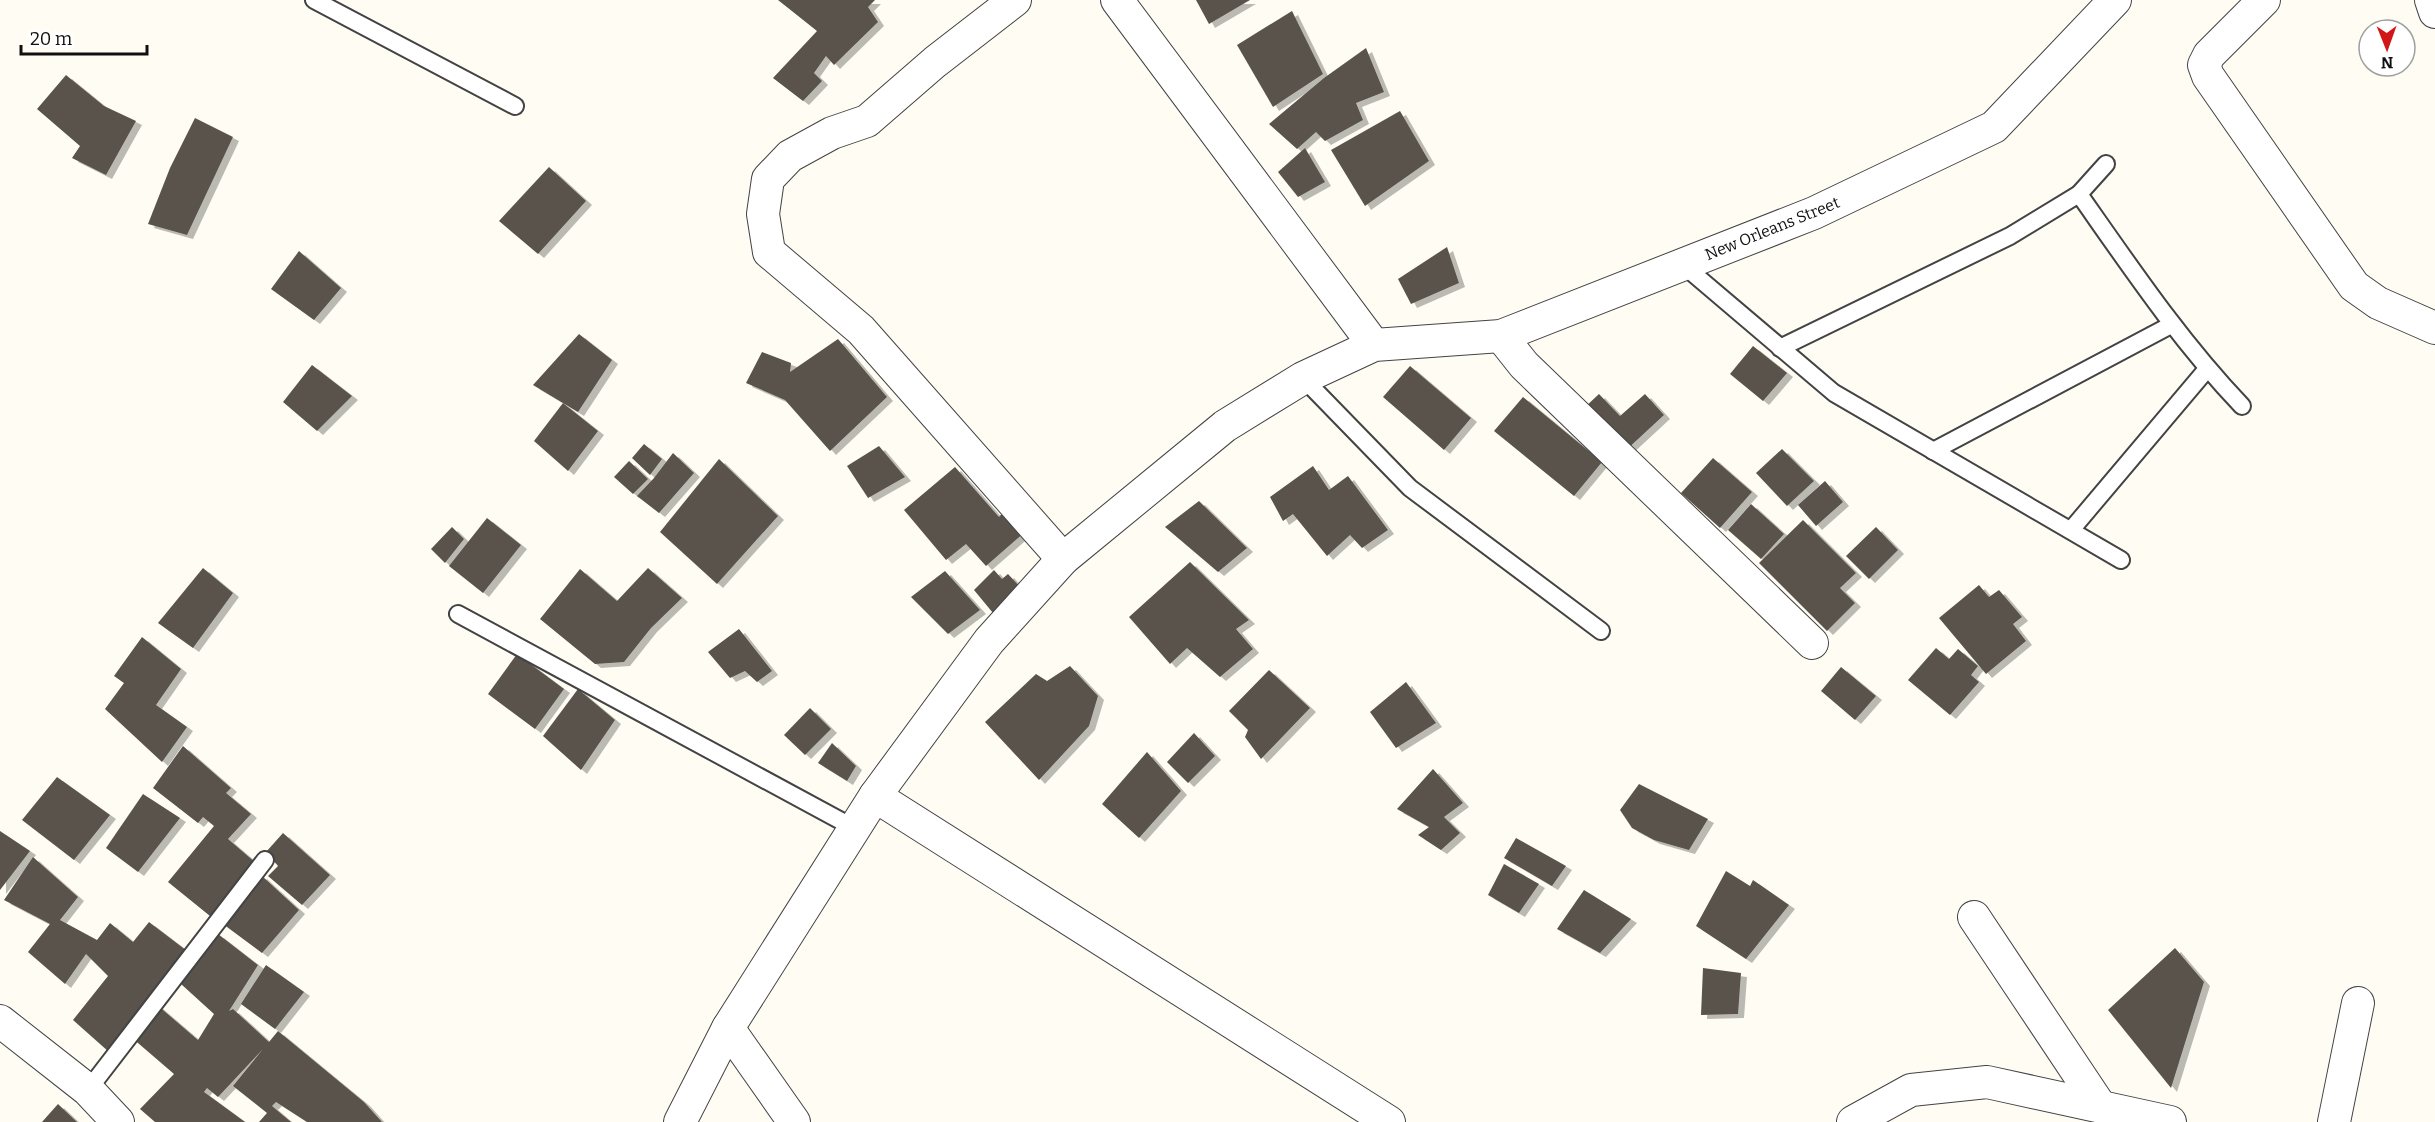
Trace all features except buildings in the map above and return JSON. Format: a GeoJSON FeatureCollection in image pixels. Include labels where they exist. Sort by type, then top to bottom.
{"type":"FeatureCollection","features":[{"type":"Feature","properties":{"kind":"street"},"geometry":{"type":"LineString","coordinates":[[1015,0],[935,62],[867,121],[832,133],[790,156],[768,179],[763,214],[769,252],[861,330],[1063,559]]}},
{"type":"Feature","properties":{"kind":"street"},"geometry":{"type":"LineString","coordinates":[[680,1122],[728,1028],[875,796],[989,641],[1063,559],[1225,426],[1304,378],[1374,345],[1117,0]]}},
{"type":"Feature","properties":{"kind":"street","name":"New Orleans Street"},"geometry":{"type":"LineString","coordinates":[[1374,345],[1501,336],[1814,213],[1994,127],[2115,0]]}},
{"type":"Feature","properties":{"kind":"street"},"geometry":{"type":"LineString","coordinates":[[2264,0],[2209,55],[2204,65],[2208,76],[2354,286],[2378,303],[2435,328]]}},
{"type":"Feature","properties":{"kind":"street"},"geometry":{"type":"LineString","coordinates":[[2431,0],[2435,12]]}},
{"type":"Feature","properties":{"kind":"street"},"geometry":{"type":"LineString","coordinates":[[1501,336],[1524,365],[1812,643]]}},
{"type":"Feature","properties":{"kind":"street"},"geometry":{"type":"LineString","coordinates":[[875,796],[1389,1122]]}},
{"type":"Feature","properties":{"kind":"street"},"geometry":{"type":"LineString","coordinates":[[1974,916],[2100,1106]]}},
{"type":"Feature","properties":{"kind":"street"},"geometry":{"type":"LineString","coordinates":[[2334,1122],[2358,1003]]}},
{"type":"Feature","properties":{"kind":"street"},"geometry":{"type":"LineString","coordinates":[[0,1021],[88,1090],[118,1122]]}},
{"type":"Feature","properties":{"kind":"street"},"geometry":{"type":"LineString","coordinates":[[728,1028],[794,1122]]}},
{"type":"Feature","properties":{"kind":"street"},"geometry":{"type":"LineString","coordinates":[[1853,1122],[1911,1090],[1987,1082],[2170,1122]]}},
{"type":"Feature","properties":{"kind":"lane"},"geometry":{"type":"LineString","coordinates":[[314,0],[515,106]]}},
{"type":"Feature","properties":{"kind":"lane"},"geometry":{"type":"LineString","coordinates":[[1780,348],[2010,236],[2079,194],[2106,164]]}},
{"type":"Feature","properties":{"kind":"lane"},"geometry":{"type":"LineString","coordinates":[[2079,194],[2171,325],[2207,369],[2242,406]]}},
{"type":"Feature","properties":{"kind":"lane"},"geometry":{"type":"LineString","coordinates":[[1682,264],[1834,393],[2121,560]]}},
{"type":"Feature","properties":{"kind":"lane"},"geometry":{"type":"LineString","coordinates":[[1933,451],[2171,325]]}},
{"type":"Feature","properties":{"kind":"lane"},"geometry":{"type":"LineString","coordinates":[[2071,530],[2207,369]]}},
{"type":"Feature","properties":{"kind":"lane"},"geometry":{"type":"LineString","coordinates":[[1304,378],[1410,489],[1601,631]]}},
{"type":"Feature","properties":{"kind":"lane"},"geometry":{"type":"LineString","coordinates":[[458,614],[856,829]]}},
{"type":"Feature","properties":{"kind":"lane"},"geometry":{"type":"LineString","coordinates":[[88,1090],[265,860]]}}]}
